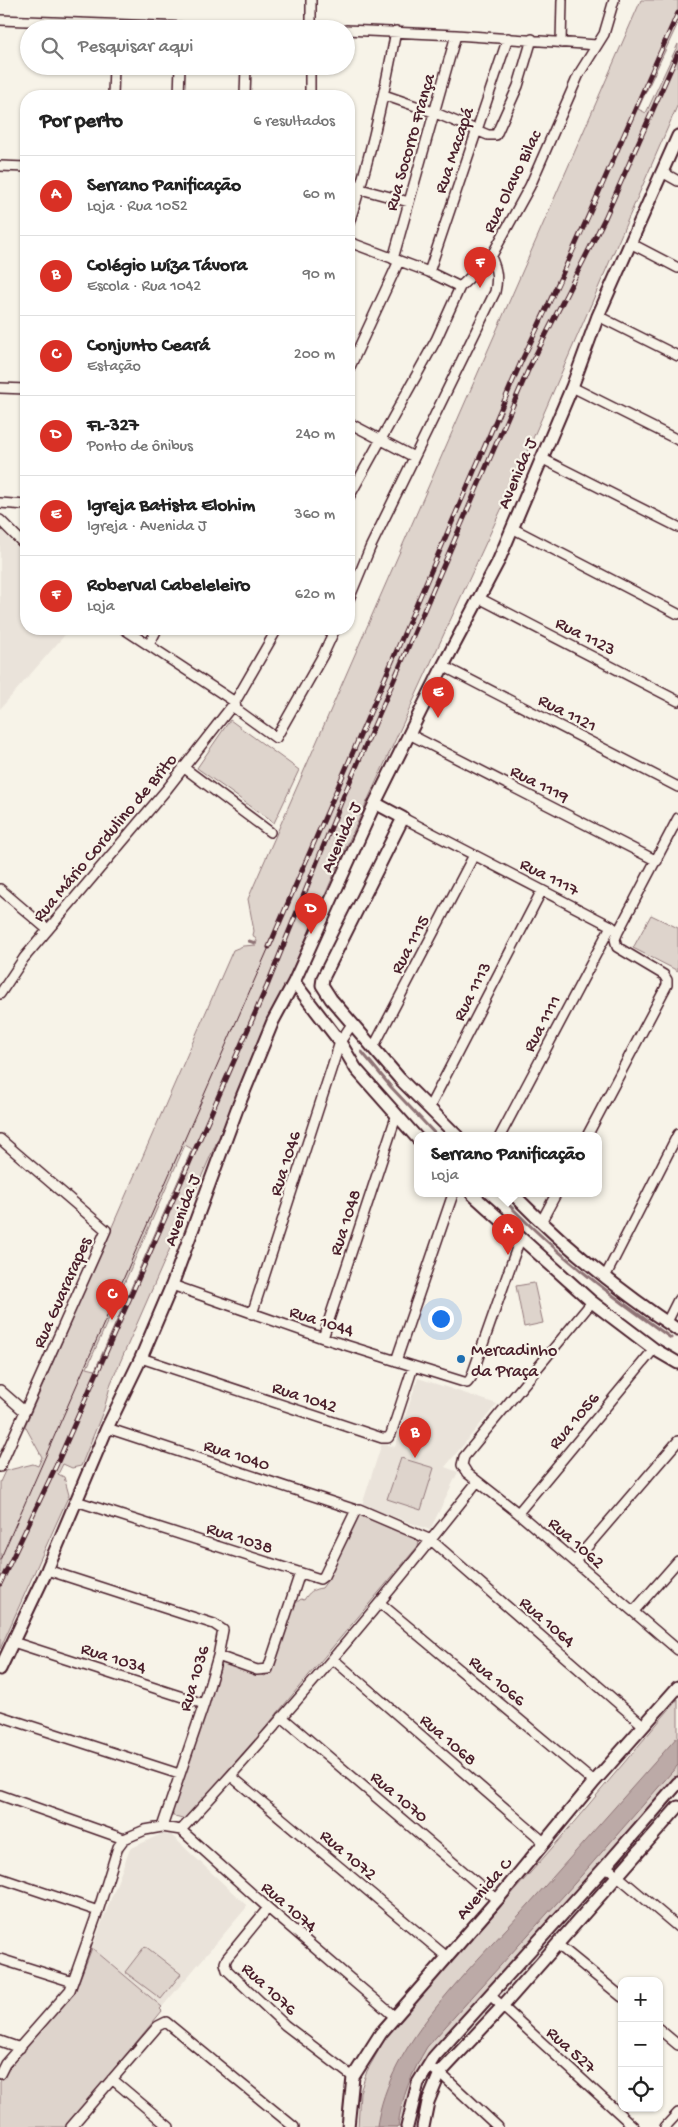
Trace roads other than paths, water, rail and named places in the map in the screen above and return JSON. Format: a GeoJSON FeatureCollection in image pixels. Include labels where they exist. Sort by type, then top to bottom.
{"type":"FeatureCollection","features":[{"type":"Feature","properties":{"kind":"street"},"geometry":{"type":"LineString","coordinates":[[311,0],[311,20]]}},
{"type":"Feature","properties":{"kind":"street"},"geometry":{"type":"LineString","coordinates":[[561,43],[562,0]]}},
{"type":"Feature","properties":{"kind":"street","name":"Rua Olavo Bilac"},"geometry":{"type":"LineString","coordinates":[[355,486],[436,340],[460,287],[491,257],[530,186],[580,74],[604,34],[614,0]]}},
{"type":"Feature","properties":{"kind":"street"},"geometry":{"type":"LineString","coordinates":[[0,20],[20,21]]}},
{"type":"Feature","properties":{"kind":"street"},"geometry":{"type":"LineString","coordinates":[[355,30],[456,34],[598,45]]}},
{"type":"Feature","properties":{"kind":"street"},"geometry":{"type":"LineString","coordinates":[[355,206],[384,95],[396,31]]}},
{"type":"Feature","properties":{"kind":"street","name":"Rua Socorro França"},"geometry":{"type":"LineString","coordinates":[[355,355],[396,260],[409,202],[456,34]]}},
{"type":"Feature","properties":{"kind":"street","name":"Rua Macapá"},"geometry":{"type":"LineString","coordinates":[[429,272],[508,38]]}},
{"type":"Feature","properties":{"kind":"street"},"geometry":{"type":"LineString","coordinates":[[384,95],[494,136],[498,133],[518,86],[532,39]]}},
{"type":"Feature","properties":{"kind":"street"},"geometry":{"type":"LineString","coordinates":[[113,90],[114,75]]}},
{"type":"Feature","properties":{"kind":"street"},"geometry":{"type":"LineString","coordinates":[[179,90],[180,75]]}},
{"type":"Feature","properties":{"kind":"street"},"geometry":{"type":"LineString","coordinates":[[245,90],[246,75]]}},
{"type":"Feature","properties":{"kind":"street"},"geometry":{"type":"LineString","coordinates":[[310,75],[310,90]]}},
{"type":"Feature","properties":{"kind":"street","name":"Avenida J"},"geometry":{"type":"LineString","coordinates":[[0,1669],[14,1642],[107,1428],[141,1358],[172,1285],[237,1109],[273,1021],[294,982],[375,803],[479,598],[512,528],[572,387],[598,316],[678,136]]}},
{"type":"Feature","properties":{"kind":"street"},"geometry":{"type":"LineString","coordinates":[[0,166],[20,167]]}},
{"type":"Feature","properties":{"kind":"street"},"geometry":{"type":"LineString","coordinates":[[662,172],[678,181]]}},
{"type":"Feature","properties":{"kind":"street"},"geometry":{"type":"LineString","coordinates":[[355,187],[409,202]]}},
{"type":"Feature","properties":{"kind":"street"},"geometry":{"type":"LineString","coordinates":[[630,243],[678,268]]}},
{"type":"Feature","properties":{"kind":"street"},"geometry":{"type":"LineString","coordinates":[[355,244],[429,272],[460,287]]}},
{"type":"Feature","properties":{"kind":"street"},"geometry":{"type":"LineString","coordinates":[[355,584],[370,548],[495,292],[498,280],[497,270],[491,257]]}},
{"type":"Feature","properties":{"kind":"street"},"geometry":{"type":"LineString","coordinates":[[598,316],[678,356]]}},
{"type":"Feature","properties":{"kind":"street"},"geometry":{"type":"LineString","coordinates":[[572,387],[678,440]]}},
{"type":"Feature","properties":{"kind":"street"},"geometry":{"type":"LineString","coordinates":[[0,388],[20,389]]}},
{"type":"Feature","properties":{"kind":"street"},"geometry":{"type":"LineString","coordinates":[[355,426],[414,457]]}},
{"type":"Feature","properties":{"kind":"street"},"geometry":{"type":"LineString","coordinates":[[541,458],[678,527]]}},
{"type":"Feature","properties":{"kind":"street"},"geometry":{"type":"LineString","coordinates":[[0,504],[20,505]]}},
{"type":"Feature","properties":{"kind":"street"},"geometry":{"type":"LineString","coordinates":[[0,520],[20,540]]}},
{"type":"Feature","properties":{"kind":"street"},"geometry":{"type":"LineString","coordinates":[[512,528],[678,614]]}},
{"type":"Feature","properties":{"kind":"street","name":"Rua 1123"},"geometry":{"type":"LineString","coordinates":[[479,598],[678,701]]}},
{"type":"Feature","properties":{"kind":"street"},"geometry":{"type":"LineString","coordinates":[[133,635],[235,702]]}},
{"type":"Feature","properties":{"kind":"street"},"geometry":{"type":"LineString","coordinates":[[149,645],[154,635]]}},
{"type":"Feature","properties":{"kind":"street"},"geometry":{"type":"LineString","coordinates":[[274,635],[235,702],[236,709],[276,738],[333,635]]}},
{"type":"Feature","properties":{"kind":"street","name":"Rua 1121"},"geometry":{"type":"LineString","coordinates":[[443,666],[678,787]]}},
{"type":"Feature","properties":{"kind":"street","name":"Rua Mário Cordulino de Brito"},"geometry":{"type":"LineString","coordinates":[[0,994],[24,958],[183,768],[235,702]]}},
{"type":"Feature","properties":{"kind":"street","name":"Rua 1119"},"geometry":{"type":"LineString","coordinates":[[409,734],[656,861]]}},
{"type":"Feature","properties":{"kind":"street"},"geometry":{"type":"LineString","coordinates":[[183,768],[270,832]]}},
{"type":"Feature","properties":{"kind":"street"},"geometry":{"type":"LineString","coordinates":[[375,803],[403,818],[323,978],[322,985],[324,991],[373,1048],[453,1132]]}},
{"type":"Feature","properties":{"kind":"street","name":"Rua 1117"},"geometry":{"type":"LineString","coordinates":[[403,818],[615,929]]}},
{"type":"Feature","properties":{"kind":"street","name":"Rua 1111"},"geometry":{"type":"LineString","coordinates":[[502,1132],[615,929],[656,861],[678,818]]}},
{"type":"Feature","properties":{"kind":"street","name":"Rua 1115"},"geometry":{"type":"LineString","coordinates":[[373,1048],[474,855]]}},
{"type":"Feature","properties":{"kind":"street"},"geometry":{"type":"LineString","coordinates":[[0,889],[48,930]]}},
{"type":"Feature","properties":{"kind":"street","name":"Rua 1113"},"geometry":{"type":"LineString","coordinates":[[429,1108],[542,890]]}},
{"type":"Feature","properties":{"kind":"street"},"geometry":{"type":"LineString","coordinates":[[589,1132],[667,985],[664,975],[617,947],[615,929]]}},
{"type":"Feature","properties":{"kind":"street"},"geometry":{"type":"LineString","coordinates":[[294,982],[340,1042],[356,1069],[414,1136]]}},
{"type":"Feature","properties":{"kind":"street","name":"Rua 1046"},"geometry":{"type":"LineString","coordinates":[[252,1314],[340,1042],[352,1024]]}},
{"type":"Feature","properties":{"kind":"street","name":"Rua 1048"},"geometry":{"type":"LineString","coordinates":[[323,1338],[396,1117]]}},
{"type":"Feature","properties":{"kind":"street"},"geometry":{"type":"LineString","coordinates":[[604,1277],[678,1134]]}},
{"type":"Feature","properties":{"kind":"street","name":"Rua Guararapes"},"geometry":{"type":"LineString","coordinates":[[0,1139],[106,1230],[0,1467]]}},
{"type":"Feature","properties":{"kind":"street"},"geometry":{"type":"LineString","coordinates":[[396,1361],[452,1197]]}},
{"type":"Feature","properties":{"kind":"street"},"geometry":{"type":"LineString","coordinates":[[475,1197],[520,1240],[592,1302],[654,1349],[677,1361]]}},
{"type":"Feature","properties":{"kind":"street"},"geometry":{"type":"LineString","coordinates":[[516,1197],[541,1222],[604,1277],[678,1330]]}},
{"type":"Feature","properties":{"kind":"street"},"geometry":{"type":"LineString","coordinates":[[541,1222],[554,1197]]}},
{"type":"Feature","properties":{"kind":"street","name":"Rua 1044"},"geometry":{"type":"LineString","coordinates":[[172,1285],[323,1338],[463,1383],[469,1382],[471,1378],[520,1240]]}},
{"type":"Feature","properties":{"kind":"street"},"geometry":{"type":"LineString","coordinates":[[667,1322],[678,1300]]}},
{"type":"Feature","properties":{"kind":"street","name":"Rua 1062"},"geometry":{"type":"LineString","coordinates":[[592,1302],[464,1457],[462,1464],[467,1473],[477,1482],[518,1513],[678,1650]]}},
{"type":"Feature","properties":{"kind":"street","name":"Rua 1056"},"geometry":{"type":"LineString","coordinates":[[518,1513],[654,1349]]}},
{"type":"Feature","properties":{"kind":"street","name":"Rua 1042"},"geometry":{"type":"LineString","coordinates":[[141,1358],[382,1438],[388,1438],[391,1434],[413,1367]]}},
{"type":"Feature","properties":{"kind":"street"},"geometry":{"type":"LineString","coordinates":[[0,1390],[24,1411]]}},
{"type":"Feature","properties":{"kind":"street","name":"Rua 1040"},"geometry":{"type":"LineString","coordinates":[[107,1428],[356,1510],[359,1509],[431,1540]]}},
{"type":"Feature","properties":{"kind":"street"},"geometry":{"type":"LineString","coordinates":[[575,1561],[678,1441]]}},
{"type":"Feature","properties":{"kind":"street"},"geometry":{"type":"LineString","coordinates":[[0,2074],[5,2064],[70,1990],[118,1847],[124,1839],[145,1830],[162,1827],[181,1830],[333,1659],[477,1482]]}},
{"type":"Feature","properties":{"kind":"street","name":"Rua 1038"},"geometry":{"type":"LineString","coordinates":[[76,1501],[320,1579],[324,1576],[356,1510]]}},
{"type":"Feature","properties":{"kind":"street","name":"Rua 1064"},"geometry":{"type":"LineString","coordinates":[[431,1540],[643,1725]]}},
{"type":"Feature","properties":{"kind":"street"},"geometry":{"type":"LineString","coordinates":[[634,1611],[678,1560]]}},
{"type":"Feature","properties":{"kind":"street","name":"Rua 1036"},"geometry":{"type":"LineString","coordinates":[[46,1570],[219,1626],[222,1630],[223,1635],[218,1656],[204,1704],[162,1827]]}},
{"type":"Feature","properties":{"kind":"street"},"geometry":{"type":"LineString","coordinates":[[218,1656],[257,1670],[268,1669],[300,1573]]}},
{"type":"Feature","properties":{"kind":"street","name":"Rua 1066"},"geometry":{"type":"LineString","coordinates":[[380,1603],[594,1782]]}},
{"type":"Feature","properties":{"kind":"street","name":"Rua 1034"},"geometry":{"type":"LineString","coordinates":[[14,1642],[204,1704]]}},
{"type":"Feature","properties":{"kind":"street","name":"Rua 1068"},"geometry":{"type":"LineString","coordinates":[[333,1659],[544,1842]]}},
{"type":"Feature","properties":{"kind":"street","name":"Avenida C"},"geometry":{"type":"LineString","coordinates":[[348,2127],[353,2077],[381,2033],[497,1900],[594,1782],[678,1687]]}},
{"type":"Feature","properties":{"kind":"street"},"geometry":{"type":"LineString","coordinates":[[0,1716],[179,1774]]}},
{"type":"Feature","properties":{"kind":"street","name":"Rua 1070"},"geometry":{"type":"LineString","coordinates":[[282,1717],[497,1900]]}},
{"type":"Feature","properties":{"kind":"street","name":"Rua 1072"},"geometry":{"type":"LineString","coordinates":[[231,1776],[447,1957]]}},
{"type":"Feature","properties":{"kind":"street"},"geometry":{"type":"LineString","coordinates":[[407,2127],[418,2083],[438,2053],[678,1783]]}},
{"type":"Feature","properties":{"kind":"street"},"geometry":{"type":"LineString","coordinates":[[0,1796],[124,1839]]}},
{"type":"Feature","properties":{"kind":"street"},"geometry":{"type":"LineString","coordinates":[[424,2127],[428,2102],[440,2074],[502,2008],[678,1807]]}},
{"type":"Feature","properties":{"kind":"street","name":"Rua 1074"},"geometry":{"type":"LineString","coordinates":[[181,1830],[395,2017]]}},
{"type":"Feature","properties":{"kind":"street"},"geometry":{"type":"LineString","coordinates":[[606,1866],[678,1928]]}},
{"type":"Feature","properties":{"kind":"street"},"geometry":{"type":"LineString","coordinates":[[0,1878],[98,1911]]}},
{"type":"Feature","properties":{"kind":"street","name":"Rua 1076"},"geometry":{"type":"LineString","coordinates":[[268,1908],[227,1958],[225,1963],[227,1970],[285,2025],[353,2077]]}},
{"type":"Feature","properties":{"kind":"street"},"geometry":{"type":"LineString","coordinates":[[557,1944],[618,1994]]}},
{"type":"Feature","properties":{"kind":"street"},"geometry":{"type":"LineString","coordinates":[[0,1959],[73,1982]]}},
{"type":"Feature","properties":{"kind":"street","name":"Rua 527"},"geometry":{"type":"LineString","coordinates":[[490,1995],[634,2127]]}},
{"type":"Feature","properties":{"kind":"street"},"geometry":{"type":"LineString","coordinates":[[71,2127],[158,2026],[162,2023],[168,2023],[294,2127]]}},
{"type":"Feature","properties":{"kind":"street"},"geometry":{"type":"LineString","coordinates":[[663,2032],[678,2045]]}},
{"type":"Feature","properties":{"kind":"street"},"geometry":{"type":"LineString","coordinates":[[0,2041],[20,2048]]}},
{"type":"Feature","properties":{"kind":"street"},"geometry":{"type":"LineString","coordinates":[[428,2067],[440,2074],[498,2127]]}},
{"type":"Feature","properties":{"kind":"street"},"geometry":{"type":"LineString","coordinates":[[112,2079],[169,2127]]}},
{"type":"Feature","properties":{"kind":"street"},"geometry":{"type":"LineString","coordinates":[[665,2127],[678,2113]]}},
{"type":"Feature","properties":{"kind":"waterway"},"geometry":{"type":"LineString","coordinates":[[249,941],[255,943]]}},
{"type":"Feature","properties":{"kind":"waterway"},"geometry":{"type":"LineString","coordinates":[[362,1052],[391,1087],[433,1132]]}},
{"type":"Feature","properties":{"kind":"waterway"},"geometry":{"type":"LineString","coordinates":[[509,1205],[587,1275],[671,1338]]}},
{"type":"Feature","properties":{"kind":"tram line"},"geometry":{"type":"LineString","coordinates":[[0,1560],[269,947]]}},
{"type":"Feature","properties":{"kind":"railway"},"geometry":{"type":"LineString","coordinates":[[269,947],[521,362],[562,276],[678,13]]}},
{"type":"Feature","properties":{"kind":"railway"},"geometry":{"type":"LineString","coordinates":[[0,1584],[56,1466],[267,986],[344,795],[529,368],[605,218],[678,53]]}},
{"type":"Feature","properties":{"kind":"place","name":"Roberval Cabeleleiro"},"geometry":{"type":"Point","coordinates":[480,288]}},
{"type":"Feature","properties":{"kind":"place","name":"Igreja Batista Elohim"},"geometry":{"type":"Point","coordinates":[438,718]}},
{"type":"Feature","properties":{"kind":"place","name":"FL-327"},"geometry":{"type":"Point","coordinates":[311,934]}},
{"type":"Feature","properties":{"kind":"place","name":"Serrano Panificação"},"geometry":{"type":"Point","coordinates":[508,1255]}},
{"type":"Feature","properties":{"kind":"place","name":"Conjunto Ceará"},"geometry":{"type":"Point","coordinates":[112,1320]}},
{"type":"Feature","properties":{"kind":"place","name":"Mercadinho da Praça"},"geometry":{"type":"Point","coordinates":[461,1359]}},
{"type":"Feature","properties":{"kind":"place","name":"Colégio Luíza Távora"},"geometry":{"type":"Point","coordinates":[415,1458]}}]}
